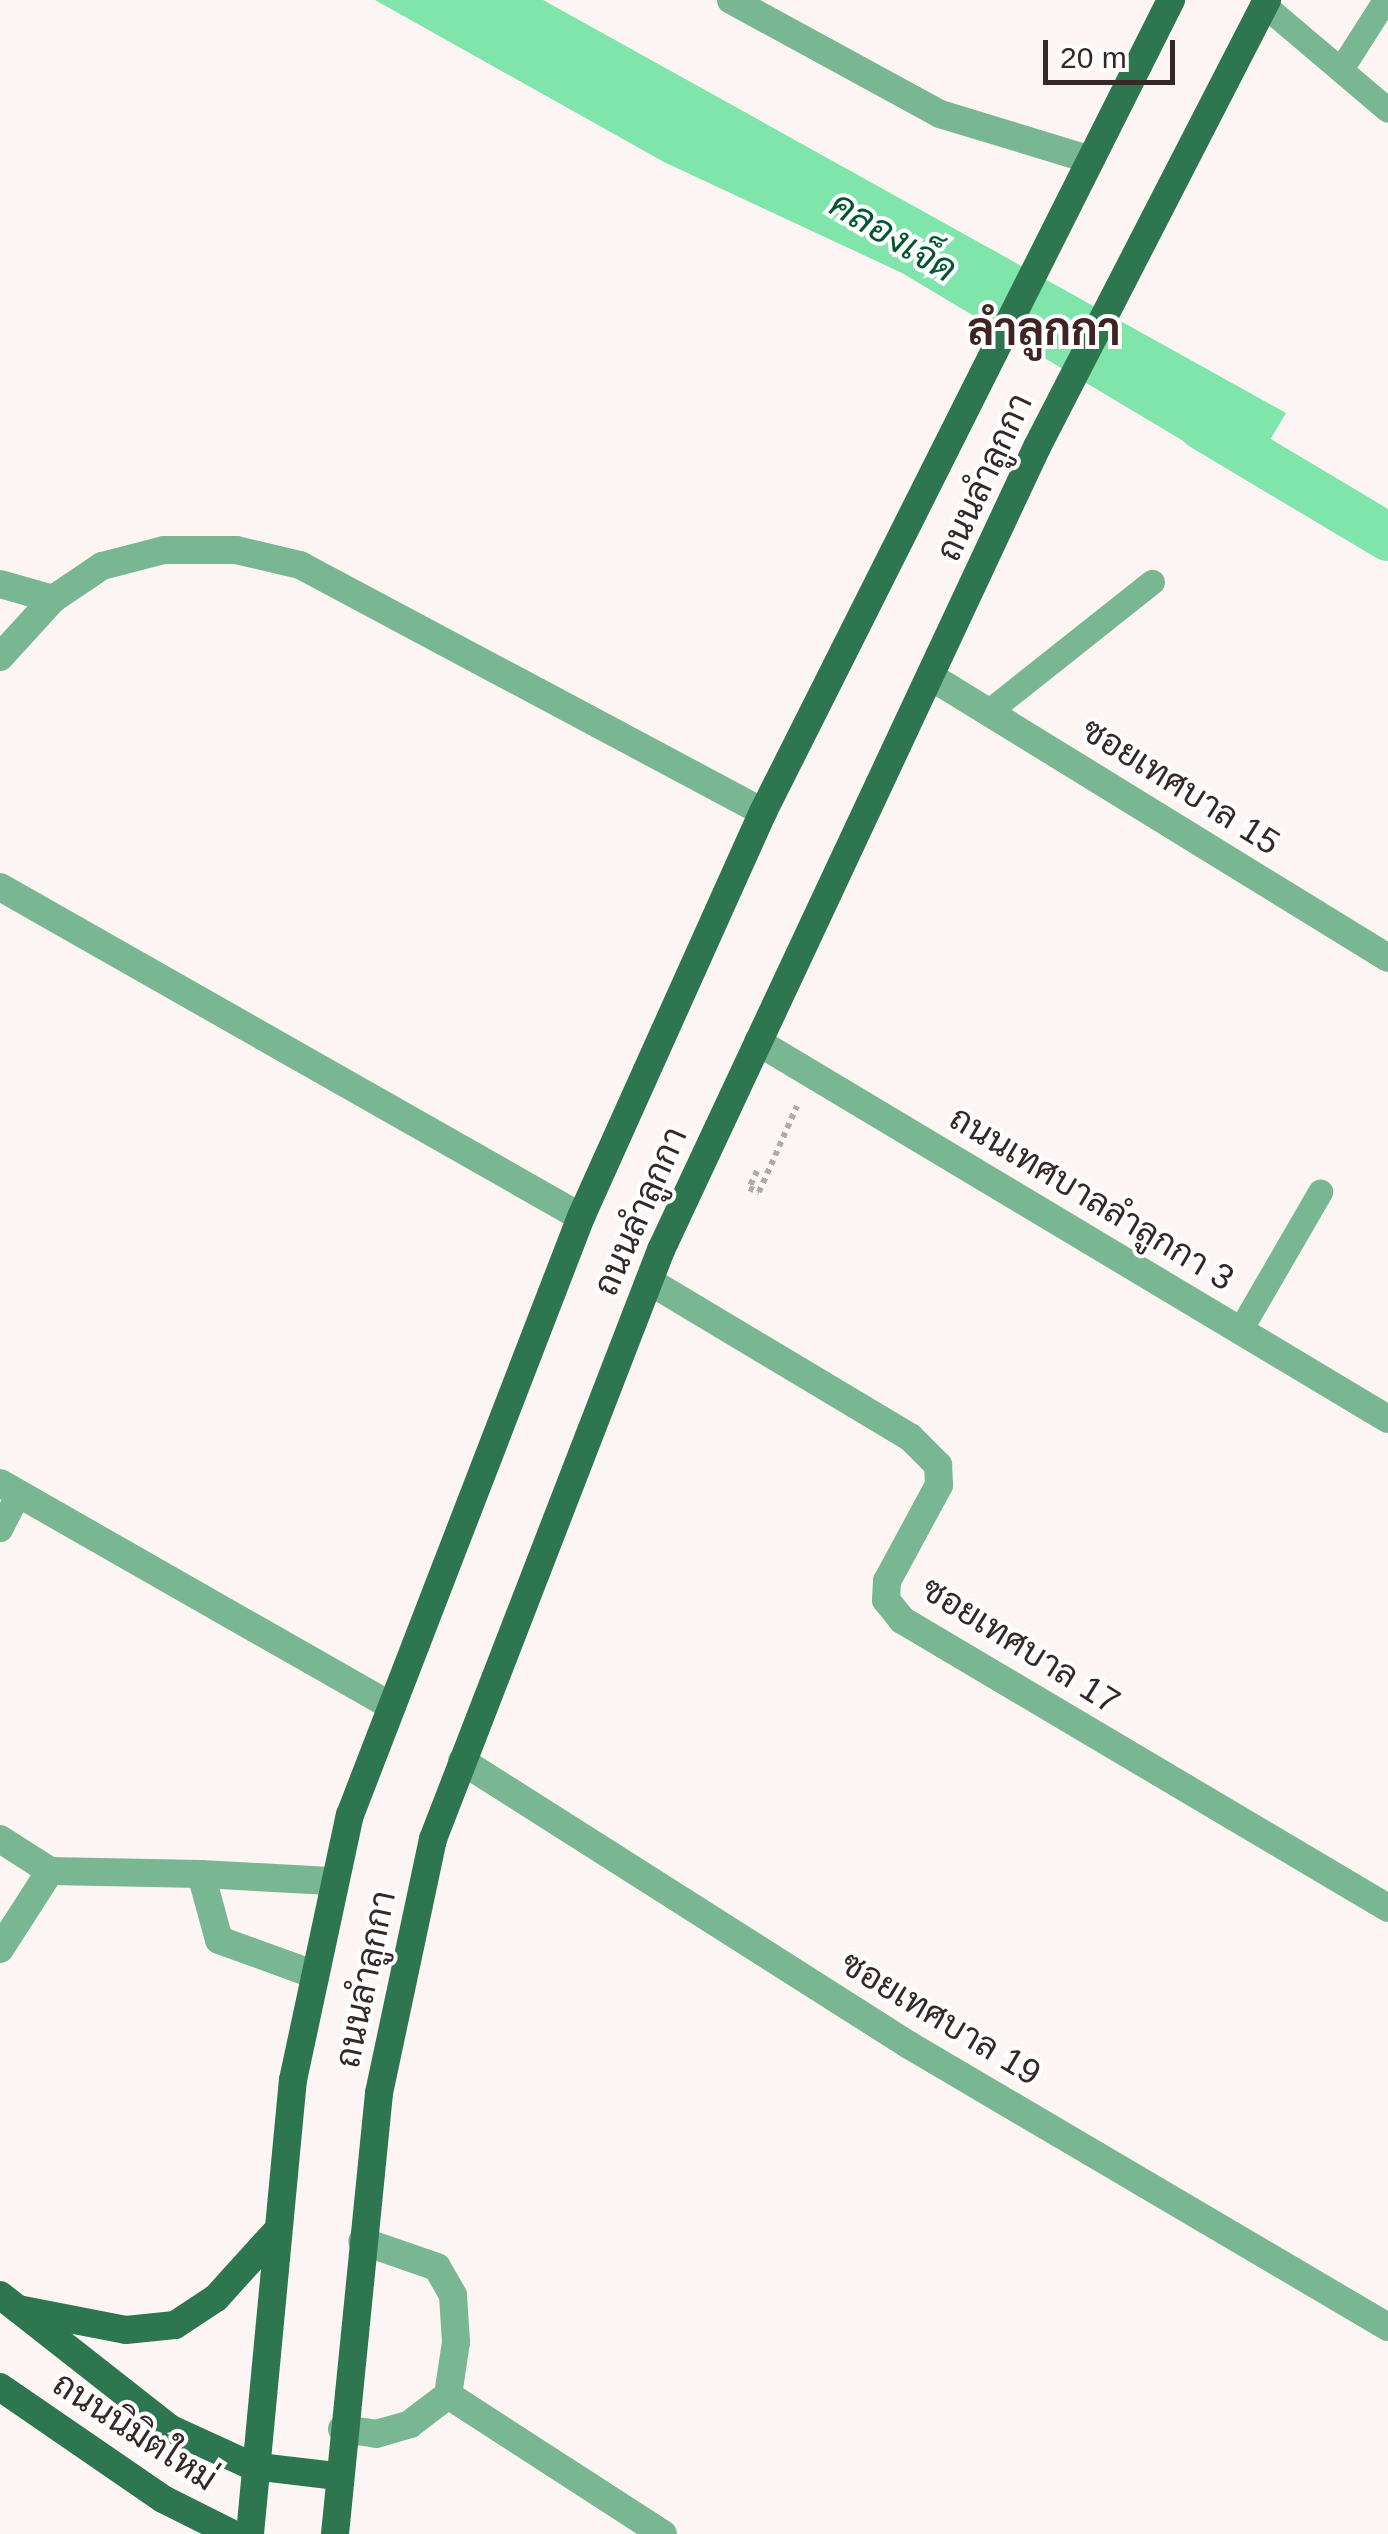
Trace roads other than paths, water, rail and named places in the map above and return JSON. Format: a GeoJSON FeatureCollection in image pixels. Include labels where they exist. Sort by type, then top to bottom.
{"type":"FeatureCollection","features":[{"type":"Feature","properties":{"kind":"main road","name":"ถนนลำลูกกา"},"geometry":{"type":"LineString","coordinates":[[250,2534],[252,2466],[274,2234],[310,1974],[330,1881],[392,1707],[582,1217],[763,812],[960,408],[1171,0]]}},
{"type":"Feature","properties":{"kind":"main road","name":"ถนนลำลูกกา"},"geometry":{"type":"LineString","coordinates":[[335,2534],[337,2476],[379,2093],[433,1839],[649,1281],[758,1042],[933,678],[1037,447],[1266,2]]}},
{"type":"Feature","properties":{"kind":"main road"},"geometry":{"type":"LineString","coordinates":[[8,2302],[126,2330],[176,2324],[216,2298],[274,2234]]}},
{"type":"Feature","properties":{"kind":"main road","name":"ถนนนิมิตใหม่"},"geometry":{"type":"LineString","coordinates":[[8,2302],[171,2429],[252,2466],[337,2476]]}},
{"type":"Feature","properties":{"kind":"main road","name":"ถนนนิมิตใหม่"},"geometry":{"type":"LineString","coordinates":[[0,2387],[163,2499],[233,2534]]}},
{"type":"Feature","properties":{"kind":"street"},"geometry":{"type":"LineString","coordinates":[[731,0],[940,114],[1084,166]]}},
{"type":"Feature","properties":{"kind":"street"},"geometry":{"type":"LineString","coordinates":[[0,657],[53,599],[102,566],[164,550],[236,550],[300,565],[763,812]]}},
{"type":"Feature","properties":{"kind":"street"},"geometry":{"type":"LineString","coordinates":[[0,584],[53,599]]}},
{"type":"Feature","properties":{"kind":"street","name":"ซอยเทศบาล 15"},"geometry":{"type":"LineString","coordinates":[[933,678],[1388,958]]}},
{"type":"Feature","properties":{"kind":"street"},"geometry":{"type":"LineString","coordinates":[[0,886],[582,1217]]}},
{"type":"Feature","properties":{"kind":"street","name":"ถนนเทศบาลลำลูกกา 3"},"geometry":{"type":"LineString","coordinates":[[758,1042],[1388,1419]]}},
{"type":"Feature","properties":{"kind":"street","name":"ซอยเทศบาล 17"},"geometry":{"type":"LineString","coordinates":[[649,1281],[910,1437],[938,1465],[939,1485],[887,1581],[886,1600],[902,1620],[1388,1908]]}},
{"type":"Feature","properties":{"kind":"street"},"geometry":{"type":"LineString","coordinates":[[9,1489],[392,1707]]}},
{"type":"Feature","properties":{"kind":"street","name":"ซอยเทศบาล 19"},"geometry":{"type":"LineString","coordinates":[[462,1761],[909,2044],[1388,2327]]}},
{"type":"Feature","properties":{"kind":"street"},"geometry":{"type":"LineString","coordinates":[[0,1840],[50,1871],[330,1881]]}},
{"type":"Feature","properties":{"kind":"street"},"geometry":{"type":"LineString","coordinates":[[0,1949],[50,1871]]}},
{"type":"Feature","properties":{"kind":"street"},"geometry":{"type":"LineString","coordinates":[[201,1874],[218,1940],[310,1974]]}},
{"type":"Feature","properties":{"kind":"street"},"geometry":{"type":"LineString","coordinates":[[342,2429],[376,2434],[410,2424],[448,2395],[453,2295],[437,2267],[406,2249],[362,2241]]}},
{"type":"Feature","properties":{"kind":"street"},"geometry":{"type":"LineString","coordinates":[[448,2395],[663,2534]]}},
{"type":"Feature","properties":{"kind":"lane"},"geometry":{"type":"LineString","coordinates":[[1342,69],[1386,0]]}},
{"type":"Feature","properties":{"kind":"lane"},"geometry":{"type":"LineString","coordinates":[[1266,2],[1388,110]]}},
{"type":"Feature","properties":{"kind":"lane"},"geometry":{"type":"LineString","coordinates":[[989,711],[1152,582]]}},
{"type":"Feature","properties":{"kind":"lane"},"geometry":{"type":"LineString","coordinates":[[1240,1330],[1320,1192]]}},
{"type":"Feature","properties":{"kind":"lane"},"geometry":{"type":"LineString","coordinates":[[0,1528],[9,1489]]}},
{"type":"Feature","properties":{"kind":"water"},"geometry":{"type":"Polygon","coordinates":[[[375,0],[543,0],[1286,413],[1247,479],[902,273],[664,162],[375,0]]]}},
{"type":"Feature","properties":{"kind":"waterway","name":"คลองเจ็ด"},"geometry":{"type":"LineString","coordinates":[[1202,426],[1388,537]]}},
{"type":"Feature","properties":{"kind":"district","name":"ลำลูกกา"},"geometry":{"type":"Point","coordinates":[1044,330]}}]}
